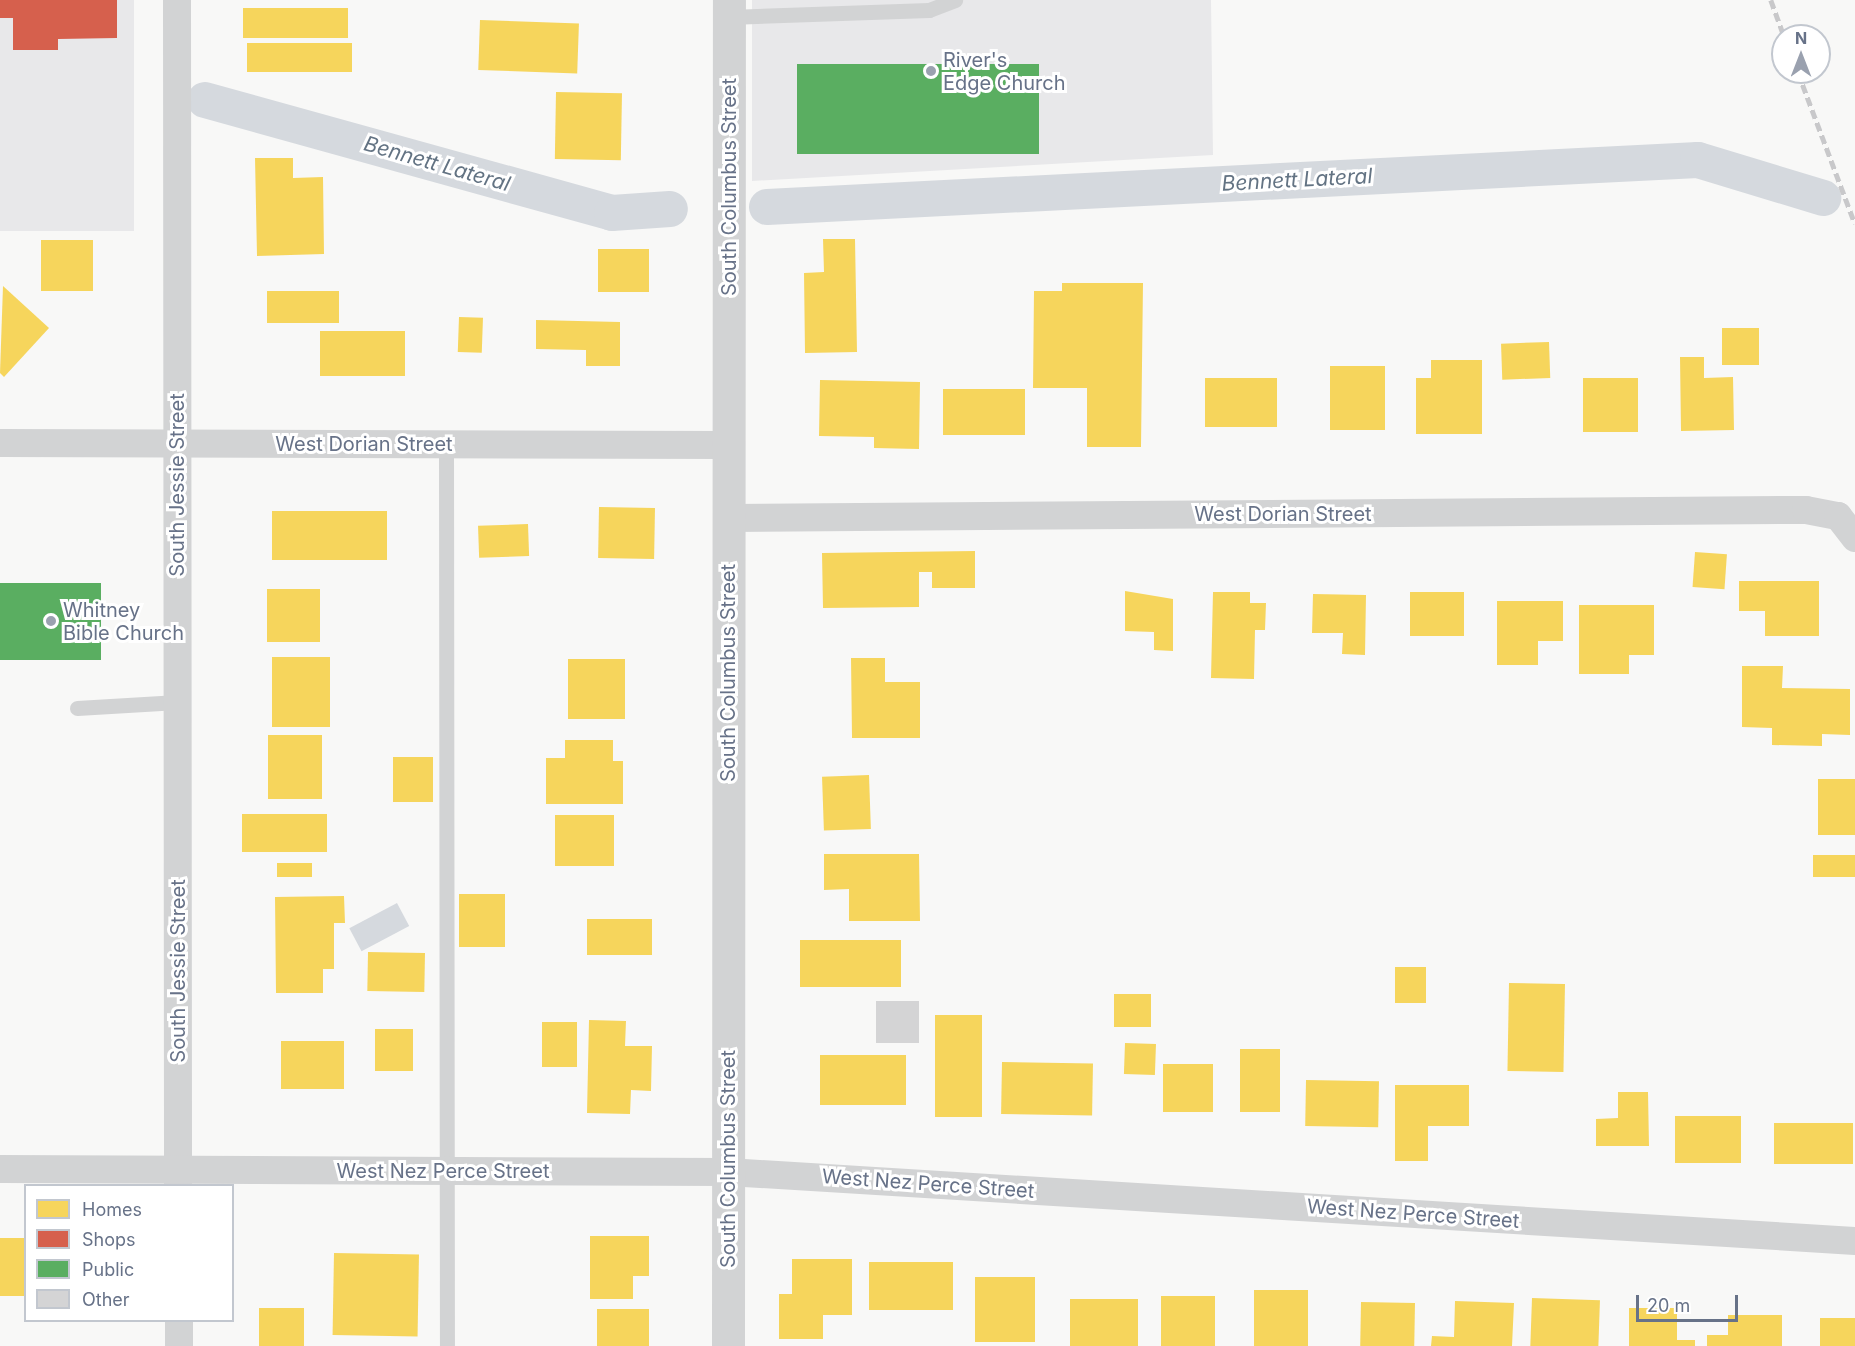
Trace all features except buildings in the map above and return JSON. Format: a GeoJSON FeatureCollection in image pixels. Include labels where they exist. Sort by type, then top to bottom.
{"type":"FeatureCollection","features":[{"type":"Feature","properties":{"kind":"street","name":"South Jessie Street"},"geometry":{"type":"LineString","coordinates":[[177,0],[178,1178]]}},
{"type":"Feature","properties":{"kind":"street","name":"South Columbus Street"},"geometry":{"type":"LineString","coordinates":[[728,1346],[729,8]]}},
{"type":"Feature","properties":{"kind":"street","name":"West Dorian Street"},"geometry":{"type":"LineString","coordinates":[[0,442],[728,445]]}},
{"type":"Feature","properties":{"kind":"street","name":"West Dorian Street"},"geometry":{"type":"LineString","coordinates":[[728,518],[1794,510],[1838,516],[1855,538]]}},
{"type":"Feature","properties":{"kind":"street","name":"West Nez Perce Street"},"geometry":{"type":"LineString","coordinates":[[0,1170],[178,1178],[447,1171],[728,1172],[1855,1241]]}},
{"type":"Feature","properties":{"kind":"street"},"geometry":{"type":"LineString","coordinates":[[179,1322],[179,1346]]}},
{"type":"Feature","properties":{"kind":"lane"},"geometry":{"type":"LineString","coordinates":[[729,8],[929,10],[955,0]]}},
{"type":"Feature","properties":{"kind":"lane"},"geometry":{"type":"LineString","coordinates":[[446,444],[447,1346]]}},
{"type":"Feature","properties":{"kind":"lane"},"geometry":{"type":"LineString","coordinates":[[77,708],[178,702]]}},
{"type":"Feature","properties":{"kind":"shaded area"},"geometry":{"type":"Polygon","coordinates":[[[0,0],[134,0],[134,231],[0,231],[0,0]]]}},
{"type":"Feature","properties":{"kind":"shaded area"},"geometry":{"type":"Polygon","coordinates":[[[752,0],[1211,0],[1213,155],[752,181],[752,0]]]}},
{"type":"Feature","properties":{"kind":"shaded area"},"geometry":{"type":"Polygon","coordinates":[[[397,903],[409,926],[362,951],[349,928],[397,903]]]}},
{"type":"Feature","properties":{"kind":"waterway","name":"Bennett Lateral"},"geometry":{"type":"LineString","coordinates":[[205,100],[612,213],[670,209]]}},
{"type":"Feature","properties":{"kind":"waterway","name":"Bennett Lateral"},"geometry":{"type":"LineString","coordinates":[[767,207],[1698,160],[1823,198]]}},
{"type":"Feature","properties":{"kind":"railway"},"geometry":{"type":"LineString","coordinates":[[1771,0],[1780,24]]}},
{"type":"Feature","properties":{"kind":"railway"},"geometry":{"type":"LineString","coordinates":[[1802,84],[1855,224]]}},
{"type":"Feature","properties":{"kind":"place","name":"River's Edge Church"},"geometry":{"type":"Point","coordinates":[931,71]}},
{"type":"Feature","properties":{"kind":"place","name":"Whitney Bible Church"},"geometry":{"type":"Point","coordinates":[51,621]}}]}
